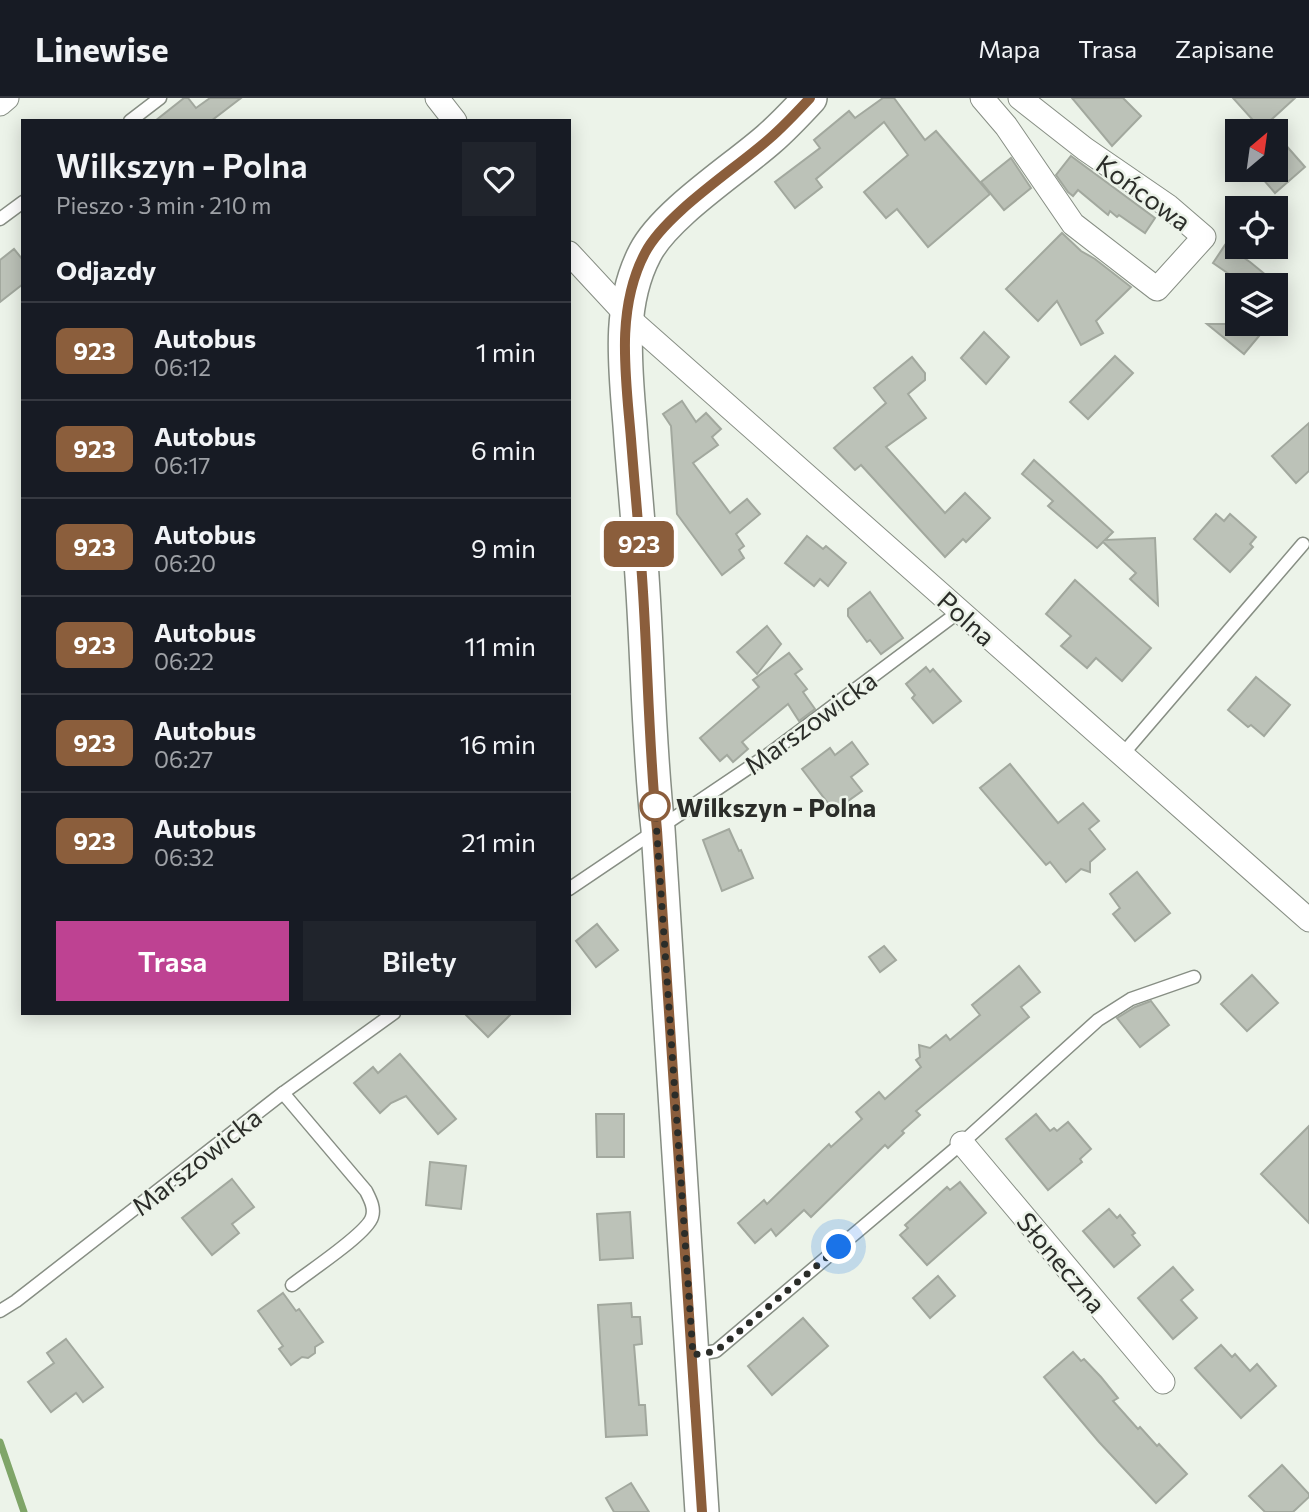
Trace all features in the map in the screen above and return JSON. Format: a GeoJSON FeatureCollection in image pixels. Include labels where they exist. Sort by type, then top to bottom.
{"type":"FeatureCollection","features":[{"type":"Feature","properties":{"kind":"street"},"geometry":{"type":"LineString","coordinates":[[0,104],[7,98]]}},
{"type":"Feature","properties":{"kind":"street"},"geometry":{"type":"LineString","coordinates":[[437,98],[453,119]]}},
{"type":"Feature","properties":{"kind":"street"},"geometry":{"type":"LineString","coordinates":[[702,1512],[651,764],[643,592],[627,384],[626,316],[633,279],[656,236],[770,138],[810,98]]}},
{"type":"Feature","properties":{"kind":"street","name":"Końcowa"},"geometry":{"type":"LineString","coordinates":[[982,98],[1006,126],[1073,224],[1157,289],[1204,237],[1167,206],[1085,149],[1020,98]]}},
{"type":"Feature","properties":{"kind":"street","name":"Polna"},"geometry":{"type":"LineString","coordinates":[[571,255],[626,316],[1309,920]]}},
{"type":"Feature","properties":{"kind":"street","name":"Słoneczna"},"geometry":{"type":"LineString","coordinates":[[962,1143],[1163,1382]]}},
{"type":"Feature","properties":{"kind":"lane"},"geometry":{"type":"LineString","coordinates":[[133,119],[160,98]]}},
{"type":"Feature","properties":{"kind":"lane"},"geometry":{"type":"LineString","coordinates":[[0,219],[21,203]]}},
{"type":"Feature","properties":{"kind":"lane"},"geometry":{"type":"LineString","coordinates":[[1122,755],[1303,544]]}},
{"type":"Feature","properties":{"kind":"lane","name":"Marszowicka"},"geometry":{"type":"LineString","coordinates":[[571,888],[769,754],[960,611]]}},
{"type":"Feature","properties":{"kind":"lane"},"geometry":{"type":"LineString","coordinates":[[693,1355],[716,1351],[962,1143],[1098,1020],[1131,999],[1194,977]]}},
{"type":"Feature","properties":{"kind":"lane","name":"Marszowicka"},"geometry":{"type":"LineString","coordinates":[[0,1311],[283,1093],[391,1015]]}},
{"type":"Feature","properties":{"kind":"lane"},"geometry":{"type":"LineString","coordinates":[[283,1093],[366,1191],[373,1208],[372,1219],[362,1232],[292,1285]]}},
{"type":"Feature","properties":{"kind":"building"},"geometry":{"type":"Polygon","coordinates":[[[184,98],[188,98],[196,108],[210,98],[241,98],[214,119],[158,119],[184,98]]]}},
{"type":"Feature","properties":{"kind":"building"},"geometry":{"type":"Polygon","coordinates":[[[883,98],[894,98],[925,140],[936,131],[990,194],[928,247],[897,209],[886,218],[864,192],[908,155],[884,122],[816,179],[822,187],[795,208],[775,182],[820,148],[814,140],[849,111],[855,118],[883,98]]]}},
{"type":"Feature","properties":{"kind":"building"},"geometry":{"type":"Polygon","coordinates":[[[1072,98],[1123,98],[1141,116],[1112,146],[1072,98]]]}},
{"type":"Feature","properties":{"kind":"building"},"geometry":{"type":"Polygon","coordinates":[[[1233,98],[1295,98],[1272,119],[1252,119],[1233,98]]]}},
{"type":"Feature","properties":{"kind":"building"},"geometry":{"type":"Polygon","coordinates":[[[1288,148],[1305,167],[1288,182],[1288,148]]]}},
{"type":"Feature","properties":{"kind":"building"},"geometry":{"type":"Polygon","coordinates":[[[1071,156],[1155,218],[1145,233],[1119,215],[1117,217],[1110,211],[1108,215],[1078,190],[1073,196],[1068,192],[1056,175],[1071,156]]]}},
{"type":"Feature","properties":{"kind":"building"},"geometry":{"type":"Polygon","coordinates":[[[1011,158],[1031,188],[1004,210],[981,182],[1011,158]]]}},
{"type":"Feature","properties":{"kind":"building"},"geometry":{"type":"Polygon","coordinates":[[[1265,182],[1288,182],[1275,193],[1265,182]]]}},
{"type":"Feature","properties":{"kind":"building"},"geometry":{"type":"Polygon","coordinates":[[[1062,233],[1081,251],[1131,287],[1096,321],[1103,333],[1081,345],[1057,301],[1038,321],[1006,289],[1062,233]]]}},
{"type":"Feature","properties":{"kind":"building"},"geometry":{"type":"Polygon","coordinates":[[[1225,245],[1225,259],[1246,259],[1263,273],[1228,273],[1213,263],[1225,245]]]}},
{"type":"Feature","properties":{"kind":"building"},"geometry":{"type":"Polygon","coordinates":[[[14,249],[21,258],[21,286],[0,302],[0,260],[14,249]]]}},
{"type":"Feature","properties":{"kind":"building"},"geometry":{"type":"Polygon","coordinates":[[[1207,324],[1225,324],[1225,336],[1259,336],[1244,354],[1207,324]]]}},
{"type":"Feature","properties":{"kind":"building"},"geometry":{"type":"Polygon","coordinates":[[[984,332],[1009,357],[986,384],[961,358],[984,332]]]}},
{"type":"Feature","properties":{"kind":"building"},"geometry":{"type":"Polygon","coordinates":[[[1115,356],[1133,373],[1088,419],[1070,402],[1115,356]]]}},
{"type":"Feature","properties":{"kind":"building"},"geometry":{"type":"Polygon","coordinates":[[[912,357],[925,373],[925,380],[908,394],[926,418],[886,447],[945,513],[965,493],[990,518],[966,542],[963,539],[945,557],[861,465],[855,470],[834,448],[886,403],[874,388],[912,357]]]}},
{"type":"Feature","properties":{"kind":"building"},"geometry":{"type":"Polygon","coordinates":[[[682,401],[696,422],[706,413],[721,429],[712,437],[718,445],[693,463],[730,513],[747,499],[760,514],[736,534],[744,546],[739,550],[744,558],[722,575],[677,514],[671,426],[663,414],[682,401]]]}},
{"type":"Feature","properties":{"kind":"building"},"geometry":{"type":"Polygon","coordinates":[[[1309,423],[1309,471],[1296,483],[1272,456],[1309,423]]]}},
{"type":"Feature","properties":{"kind":"building"},"geometry":{"type":"Polygon","coordinates":[[[1034,460],[1113,532],[1105,540],[1155,538],[1158,605],[1130,579],[1136,573],[1103,542],[1097,548],[1048,506],[1053,501],[1022,474],[1034,460]]]}},
{"type":"Feature","properties":{"kind":"building"},"geometry":{"type":"Polygon","coordinates":[[[1216,514],[1224,521],[1230,514],[1256,537],[1250,544],[1253,547],[1230,572],[1194,539],[1216,514]]]}},
{"type":"Feature","properties":{"kind":"building"},"geometry":{"type":"Polygon","coordinates":[[[807,536],[823,549],[826,546],[846,563],[828,586],[820,579],[814,586],[785,563],[807,536]]]}},
{"type":"Feature","properties":{"kind":"building"},"geometry":{"type":"Polygon","coordinates":[[[1075,580],[1151,648],[1122,681],[1096,658],[1087,668],[1061,646],[1071,636],[1046,614],[1075,580]]]}},
{"type":"Feature","properties":{"kind":"building"},"geometry":{"type":"Polygon","coordinates":[[[870,592],[903,638],[881,654],[870,640],[867,642],[848,616],[848,609],[870,592]]]}},
{"type":"Feature","properties":{"kind":"building"},"geometry":{"type":"Polygon","coordinates":[[[767,626],[781,644],[757,674],[737,652],[767,626]]]}},
{"type":"Feature","properties":{"kind":"building"},"geometry":{"type":"Polygon","coordinates":[[[789,653],[802,669],[795,674],[807,689],[803,692],[815,709],[799,721],[788,704],[742,742],[748,749],[733,762],[727,755],[720,761],[700,738],[759,687],[753,680],[789,653]]]}},
{"type":"Feature","properties":{"kind":"building"},"geometry":{"type":"Polygon","coordinates":[[[926,667],[930,672],[933,669],[961,701],[933,723],[912,698],[915,695],[906,684],[926,667]]]}},
{"type":"Feature","properties":{"kind":"building"},"geometry":{"type":"Polygon","coordinates":[[[1256,677],[1290,705],[1264,736],[1228,710],[1256,677]]]}},
{"type":"Feature","properties":{"kind":"building"},"geometry":{"type":"Polygon","coordinates":[[[852,742],[868,764],[851,777],[862,791],[834,811],[802,769],[830,748],[835,755],[852,742]]]}},
{"type":"Feature","properties":{"kind":"building"},"geometry":{"type":"Polygon","coordinates":[[[1010,764],[1058,823],[1083,803],[1099,821],[1089,829],[1105,849],[1090,862],[1090,872],[1081,869],[1066,882],[1050,862],[1046,865],[980,788],[1010,764]]]}},
{"type":"Feature","properties":{"kind":"building"},"geometry":{"type":"Polygon","coordinates":[[[729,829],[753,878],[722,891],[703,840],[729,829]]]}},
{"type":"Feature","properties":{"kind":"building"},"geometry":{"type":"Polygon","coordinates":[[[1137,872],[1170,913],[1135,941],[1113,914],[1120,908],[1110,894],[1137,872]]]}},
{"type":"Feature","properties":{"kind":"building"},"geometry":{"type":"Polygon","coordinates":[[[597,924],[618,950],[596,967],[576,941],[597,924]]]}},
{"type":"Feature","properties":{"kind":"building"},"geometry":{"type":"Polygon","coordinates":[[[884,946],[896,960],[880,972],[869,957],[884,946]]]}},
{"type":"Feature","properties":{"kind":"building"},"geometry":{"type":"Polygon","coordinates":[[[1019,966],[1040,992],[1021,1007],[1029,1017],[916,1111],[920,1115],[902,1131],[904,1133],[888,1148],[885,1145],[811,1217],[804,1210],[776,1236],[771,1229],[755,1243],[738,1223],[764,1200],[767,1204],[829,1144],[831,1147],[862,1119],[856,1112],[879,1092],[885,1099],[921,1067],[916,1060],[920,1057],[919,1045],[930,1048],[946,1035],[950,1040],[980,1015],[972,1005],[1019,966]]]}},
{"type":"Feature","properties":{"kind":"building"},"geometry":{"type":"Polygon","coordinates":[[[1252,975],[1278,1003],[1247,1031],[1221,1004],[1252,975]]]}},
{"type":"Feature","properties":{"kind":"building"},"geometry":{"type":"Polygon","coordinates":[[[1151,1001],[1169,1025],[1140,1047],[1117,1018],[1151,1001]]]}},
{"type":"Feature","properties":{"kind":"building"},"geometry":{"type":"Polygon","coordinates":[[[466,1015],[510,1015],[488,1037],[466,1015]]]}},
{"type":"Feature","properties":{"kind":"building"},"geometry":{"type":"Polygon","coordinates":[[[400,1054],[456,1119],[438,1134],[406,1096],[391,1103],[380,1113],[354,1083],[373,1067],[378,1073],[400,1054]]]}},
{"type":"Feature","properties":{"kind":"building"},"geometry":{"type":"Polygon","coordinates":[[[596,1114],[624,1114],[624,1157],[597,1157],[596,1114]]]}},
{"type":"Feature","properties":{"kind":"building"},"geometry":{"type":"Polygon","coordinates":[[[1036,1114],[1050,1131],[1054,1128],[1057,1131],[1068,1122],[1091,1149],[1080,1159],[1082,1162],[1048,1190],[1006,1139],[1036,1114]]]}},
{"type":"Feature","properties":{"kind":"building"},"geometry":{"type":"Polygon","coordinates":[[[1309,1126],[1309,1223],[1261,1174],[1309,1126]]]}},
{"type":"Feature","properties":{"kind":"building"},"geometry":{"type":"Polygon","coordinates":[[[430,1162],[466,1166],[461,1209],[426,1205],[430,1162]]]}},
{"type":"Feature","properties":{"kind":"building"},"geometry":{"type":"Polygon","coordinates":[[[232,1179],[254,1207],[232,1224],[239,1233],[212,1255],[182,1218],[232,1179]]]}},
{"type":"Feature","properties":{"kind":"building"},"geometry":{"type":"Polygon","coordinates":[[[960,1182],[986,1213],[927,1265],[900,1235],[908,1228],[905,1225],[947,1187],[950,1190],[960,1182]]]}},
{"type":"Feature","properties":{"kind":"building"},"geometry":{"type":"Polygon","coordinates":[[[1109,1209],[1117,1218],[1120,1215],[1135,1233],[1132,1235],[1140,1245],[1114,1267],[1083,1231],[1109,1209]]]}},
{"type":"Feature","properties":{"kind":"building"},"geometry":{"type":"Polygon","coordinates":[[[630,1212],[633,1258],[600,1260],[597,1214],[630,1212]]]}},
{"type":"Feature","properties":{"kind":"building"},"geometry":{"type":"Polygon","coordinates":[[[1173,1267],[1193,1290],[1181,1300],[1197,1318],[1173,1339],[1138,1298],[1173,1267]]]}},
{"type":"Feature","properties":{"kind":"building"},"geometry":{"type":"Polygon","coordinates":[[[938,1276],[955,1296],[930,1318],[913,1298],[938,1276]]]}},
{"type":"Feature","properties":{"kind":"building"},"geometry":{"type":"Polygon","coordinates":[[[283,1293],[296,1311],[299,1309],[323,1342],[315,1347],[315,1353],[308,1358],[302,1357],[291,1365],[279,1349],[283,1346],[258,1311],[283,1293]]]}},
{"type":"Feature","properties":{"kind":"building"},"geometry":{"type":"Polygon","coordinates":[[[631,1303],[632,1317],[640,1317],[642,1344],[634,1345],[639,1405],[645,1405],[647,1435],[606,1437],[598,1305],[631,1303]]]}},
{"type":"Feature","properties":{"kind":"building"},"geometry":{"type":"Polygon","coordinates":[[[803,1318],[828,1346],[772,1395],[748,1366],[803,1318]]]}},
{"type":"Feature","properties":{"kind":"building"},"geometry":{"type":"Polygon","coordinates":[[[66,1339],[103,1387],[83,1402],[76,1393],[51,1412],[28,1382],[54,1363],[47,1353],[66,1339]]]}},
{"type":"Feature","properties":{"kind":"building"},"geometry":{"type":"Polygon","coordinates":[[[1221,1345],[1232,1357],[1235,1354],[1250,1371],[1257,1364],[1276,1386],[1241,1418],[1195,1368],[1221,1345]]]}},
{"type":"Feature","properties":{"kind":"building"},"geometry":{"type":"Polygon","coordinates":[[[1073,1352],[1081,1361],[1084,1359],[1101,1377],[1118,1398],[1113,1401],[1138,1429],[1140,1427],[1157,1446],[1159,1444],[1187,1474],[1156,1503],[1044,1377],[1073,1352]]]}},
{"type":"Feature","properties":{"kind":"building"},"geometry":{"type":"Polygon","coordinates":[[[1282,1465],[1309,1497],[1293,1512],[1265,1512],[1249,1496],[1282,1465]]]}},
{"type":"Feature","properties":{"kind":"building"},"geometry":{"type":"Polygon","coordinates":[[[631,1483],[649,1512],[614,1512],[606,1498],[631,1483]]]}},
{"type":"Feature","properties":{"kind":"waterway"},"geometry":{"type":"LineString","coordinates":[[0,1442],[24,1512]]}},
{"type":"Feature","properties":{"kind":"bus line","name":"923"},"geometry":{"type":"LineString","coordinates":[[702,1512],[651,764],[643,592],[627,384],[626,316],[633,279],[656,236],[770,138],[810,98]]}},
{"type":"Feature","properties":{"kind":"place","name":"Wilkszyn - Polna"},"geometry":{"type":"Point","coordinates":[655,806]}},
{"type":"Feature","properties":{"kind":"route"},"geometry":{"type":"LineString","coordinates":[[655,806],[693,1355],[716,1351],[839,1247]]}}]}
